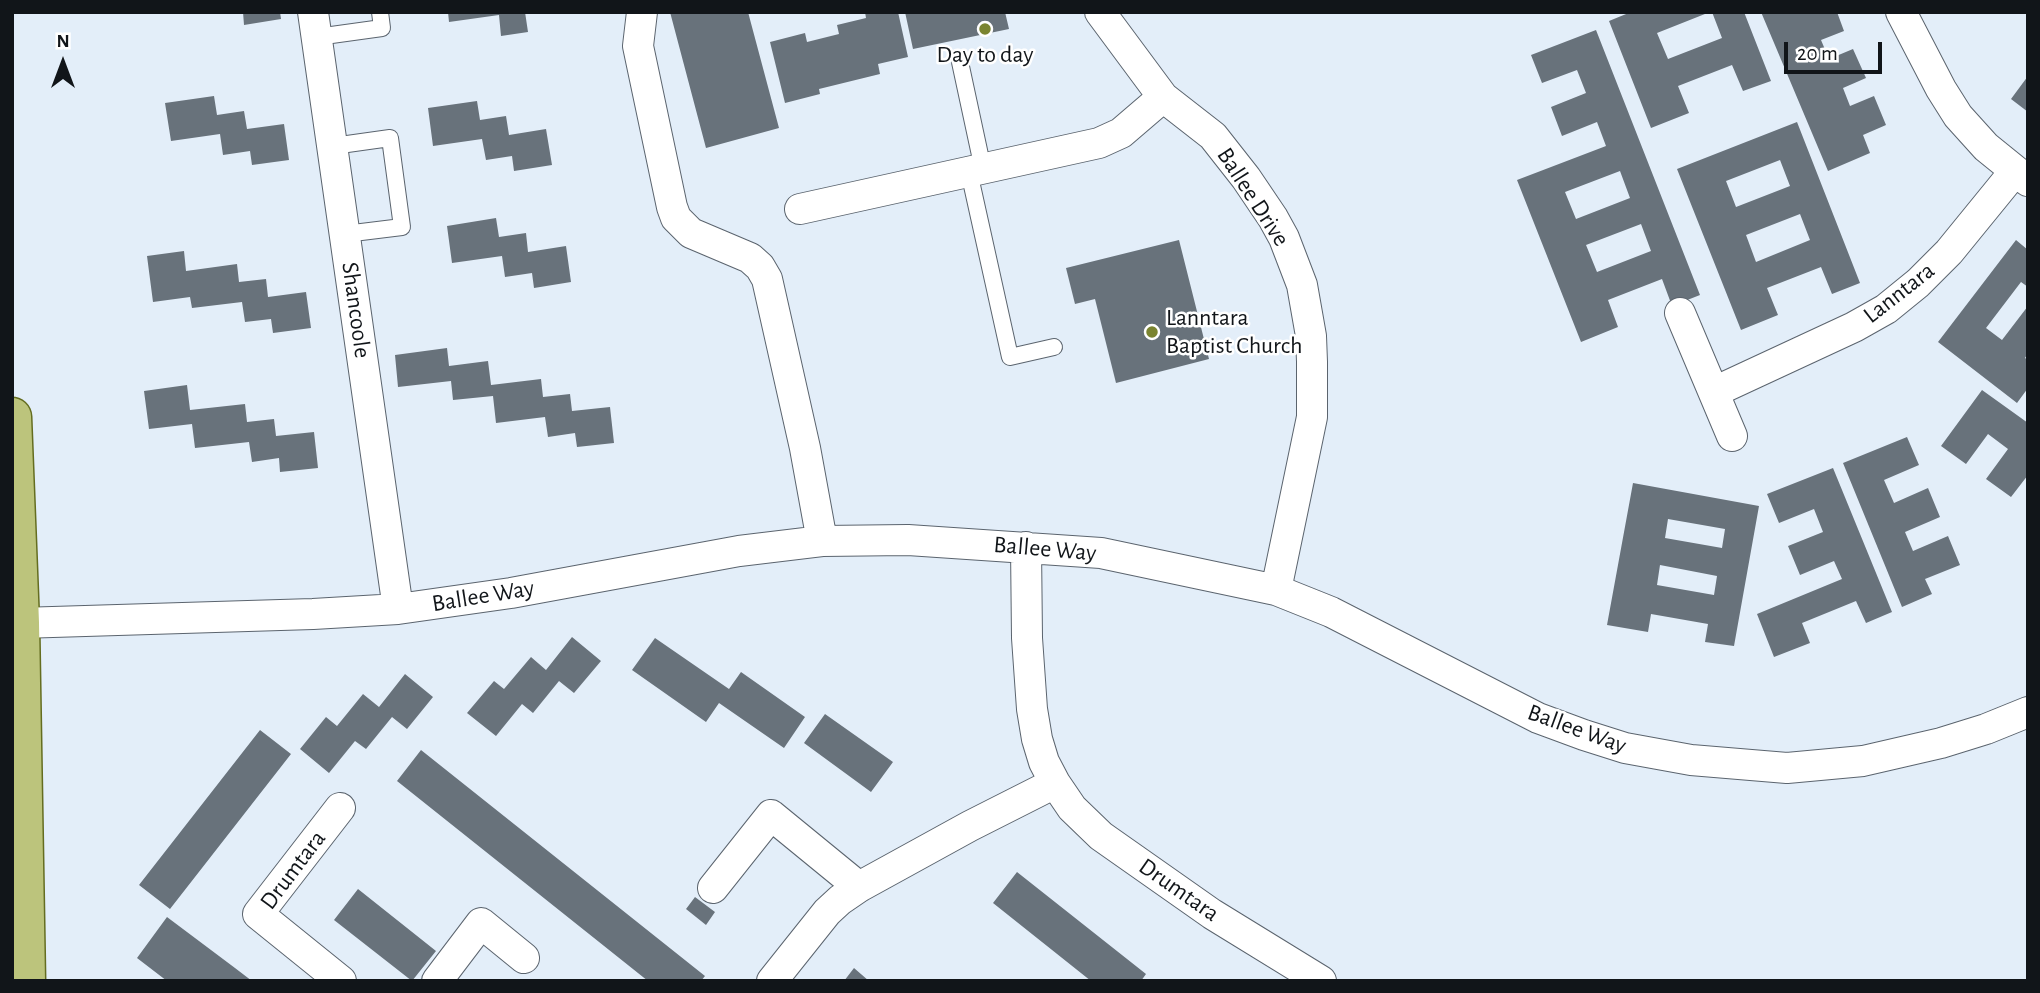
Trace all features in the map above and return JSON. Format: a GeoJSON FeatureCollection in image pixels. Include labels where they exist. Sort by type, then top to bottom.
{"type":"FeatureCollection","features":[{"type":"Feature","properties":{"kind":"main road"},"geometry":{"type":"LineString","coordinates":[[12,417],[20,623],[26,981]]}},
{"type":"Feature","properties":{"kind":"street"},"geometry":{"type":"LineString","coordinates":[[642,12],[638,46],[672,207],[676,218],[691,233],[750,258],[760,267],[767,279],[806,447],[822,541]]}},
{"type":"Feature","properties":{"kind":"street","name":"Ballee Drive"},"geometry":{"type":"LineString","coordinates":[[1100,12],[1163,97],[1213,136],[1245,178],[1278,228],[1302,285],[1311,336],[1312,417],[1276,590]]}},
{"type":"Feature","properties":{"kind":"street","name":"Lanntara"},"geometry":{"type":"LineString","coordinates":[[1714,392],[1854,327],[1886,309],[1918,283],[2021,176],[1986,147],[1958,116],[1901,12]]}},
{"type":"Feature","properties":{"kind":"street","name":"Shancoole"},"geometry":{"type":"LineString","coordinates":[[315,25],[398,608]]}},
{"type":"Feature","properties":{"kind":"street"},"geometry":{"type":"LineString","coordinates":[[800,209],[1100,144],[1121,133],[1163,97]]}},
{"type":"Feature","properties":{"kind":"street"},"geometry":{"type":"LineString","coordinates":[[1680,313],[1732,436]]}},
{"type":"Feature","properties":{"kind":"street","name":"Ballee Way"},"geometry":{"type":"LineString","coordinates":[[20,623],[272,616],[398,608],[511,593],[739,551],[822,541],[908,540],[1101,553],[1276,590],[1331,612],[1538,718],[1625,748],[1691,760],[1787,768],[1863,761],[1941,743],[2028,712]]}},
{"type":"Feature","properties":{"kind":"street","name":"Drumtara"},"geometry":{"type":"LineString","coordinates":[[1026,547],[1027,638],[1032,709],[1044,762],[1055,783],[1072,808],[1101,836],[1212,914],[1320,980]]}},
{"type":"Feature","properties":{"kind":"street"},"geometry":{"type":"LineString","coordinates":[[772,981],[827,912],[859,887],[1055,783]]}},
{"type":"Feature","properties":{"kind":"street","name":"Drumtara"},"geometry":{"type":"LineString","coordinates":[[340,808],[258,914],[341,981]]}},
{"type":"Feature","properties":{"kind":"street"},"geometry":{"type":"LineString","coordinates":[[713,888],[771,815],[859,887]]}},
{"type":"Feature","properties":{"kind":"street"},"geometry":{"type":"LineString","coordinates":[[437,981],[481,923],[524,958]]}},
{"type":"Feature","properties":{"kind":"street"},"geometry":{"type":"LineString","coordinates":[[12,979],[20,981]]}},
{"type":"Feature","properties":{"kind":"lane"},"geometry":{"type":"LineString","coordinates":[[315,25],[382,28],[380,12]]}},
{"type":"Feature","properties":{"kind":"lane"},"geometry":{"type":"LineString","coordinates":[[960,62],[976,170],[1010,357],[1054,347]]}},
{"type":"Feature","properties":{"kind":"lane"},"geometry":{"type":"LineString","coordinates":[[333,146],[390,138],[401,216],[402,227],[345,234]]}},
{"type":"Feature","properties":{"kind":"building"},"geometry":{"type":"Polygon","coordinates":[[[243,12],[280,12],[281,19],[244,25],[243,12]]]}},
{"type":"Feature","properties":{"kind":"building"},"geometry":{"type":"Polygon","coordinates":[[[448,12],[525,12],[528,32],[501,36],[499,15],[449,22],[448,12]]]}},
{"type":"Feature","properties":{"kind":"building"},"geometry":{"type":"Polygon","coordinates":[[[670,12],[748,12],[779,128],[706,148],[670,12]]]}},
{"type":"Feature","properties":{"kind":"building"},"geometry":{"type":"Polygon","coordinates":[[[865,12],[898,12],[908,57],[878,64],[880,74],[819,89],[820,94],[785,103],[770,42],[805,33],[807,42],[839,34],[837,25],[866,18],[865,12]]]}},
{"type":"Feature","properties":{"kind":"building"},"geometry":{"type":"Polygon","coordinates":[[[905,12],[1005,12],[1009,29],[913,49],[905,12]]]}},
{"type":"Feature","properties":{"kind":"building"},"geometry":{"type":"Polygon","coordinates":[[[1631,12],[1710,12],[1657,33],[1668,59],[1722,38],[1712,12],[1744,12],[1771,81],[1743,91],[1732,65],[1678,86],[1689,113],[1651,128],[1609,21],[1631,12]]]}},
{"type":"Feature","properties":{"kind":"building"},"geometry":{"type":"Polygon","coordinates":[[[1761,12],[1837,12],[1844,31],[1821,40],[1829,59],[1853,49],[1866,78],[1843,88],[1850,106],[1874,96],[1886,125],[1863,135],[1870,153],[1828,171],[1761,12]]]}},
{"type":"Feature","properties":{"kind":"building"},"geometry":{"type":"Polygon","coordinates":[[[1596,30],[1700,295],[1672,306],[1662,279],[1608,300],[1618,327],[1581,342],[1517,180],[1606,146],[1597,122],[1562,136],[1551,107],[1586,93],[1577,70],[1542,83],[1531,55],[1596,30]],[[1620,171],[1565,192],[1576,219],[1630,198],[1620,171]],[[1641,224],[1586,245],[1597,272],[1651,251],[1641,224]]]}},
{"type":"Feature","properties":{"kind":"building"},"geometry":{"type":"Polygon","coordinates":[[[2028,76],[2028,112],[2011,99],[2028,76]]]}},
{"type":"Feature","properties":{"kind":"building"},"geometry":{"type":"Polygon","coordinates":[[[214,96],[217,115],[244,111],[247,129],[284,124],[289,160],[252,165],[250,151],[223,155],[220,134],[171,141],[165,103],[214,96]]]}},
{"type":"Feature","properties":{"kind":"building"},"geometry":{"type":"Polygon","coordinates":[[[477,101],[480,120],[506,116],[509,135],[546,129],[552,165],[514,171],[512,156],[486,160],[482,139],[433,146],[428,108],[477,101]]]}},
{"type":"Feature","properties":{"kind":"building"},"geometry":{"type":"Polygon","coordinates":[[[1797,122],[1860,283],[1832,294],[1821,267],[1767,288],[1778,315],[1741,330],[1677,169],[1797,122]],[[1780,160],[1726,181],[1736,207],[1790,186],[1780,160]],[[1800,214],[1746,235],[1756,262],[1810,240],[1800,214]]]}},
{"type":"Feature","properties":{"kind":"building"},"geometry":{"type":"Polygon","coordinates":[[[496,218],[499,237],[526,233],[528,252],[566,246],[571,282],[534,288],[532,273],[505,277],[502,256],[452,263],[447,226],[496,218]]]}},
{"type":"Feature","properties":{"kind":"building","name":"Lanntara Baptist Church"},"geometry":{"type":"Polygon","coordinates":[[[1179,240],[1209,359],[1116,383],[1095,299],[1075,304],[1066,268],[1179,240]]]}},
{"type":"Feature","properties":{"kind":"building"},"geometry":{"type":"Polygon","coordinates":[[[2016,240],[2028,250],[2028,287],[2021,282],[1986,328],[2002,340],[2028,306],[2028,353],[2025,358],[2028,360],[2028,388],[2017,403],[1938,342],[2016,240]]]}},
{"type":"Feature","properties":{"kind":"building"},"geometry":{"type":"Polygon","coordinates":[[[184,251],[186,271],[237,264],[239,282],[266,279],[268,297],[306,292],[311,328],[273,333],[271,319],[245,322],[242,302],[192,308],[190,297],[153,302],[147,256],[184,251]]]}},
{"type":"Feature","properties":{"kind":"building"},"geometry":{"type":"Polygon","coordinates":[[[447,348],[449,366],[488,361],[491,385],[541,379],[543,397],[570,394],[572,411],[610,407],[614,443],[577,447],[575,433],[548,437],[545,417],[496,423],[493,396],[453,400],[451,381],[398,387],[395,355],[447,348]]]}},
{"type":"Feature","properties":{"kind":"building"},"geometry":{"type":"Polygon","coordinates":[[[187,385],[190,410],[245,404],[247,422],[274,419],[276,436],[314,432],[318,468],[280,472],[279,458],[252,462],[249,442],[195,448],[192,424],[149,429],[144,391],[187,385]]]}},
{"type":"Feature","properties":{"kind":"building"},"geometry":{"type":"Polygon","coordinates":[[[1982,390],[2028,423],[2028,475],[2011,497],[1986,479],[2008,449],[1988,434],[1966,464],[1941,446],[1982,390]]]}},
{"type":"Feature","properties":{"kind":"building"},"geometry":{"type":"Polygon","coordinates":[[[1907,437],[1919,465],[1884,480],[1894,503],[1928,488],[1940,517],[1905,532],[1913,551],[1948,536],[1960,565],[1925,579],[1932,594],[1902,607],[1843,463],[1907,437]]]}},
{"type":"Feature","properties":{"kind":"building"},"geometry":{"type":"Polygon","coordinates":[[[1833,468],[1892,612],[1866,623],[1856,601],[1802,623],[1810,643],[1774,657],[1757,614],[1842,579],[1834,561],[1800,575],[1788,546],[1823,532],[1814,509],[1779,523],[1767,494],[1833,468]]]}},
{"type":"Feature","properties":{"kind":"building"},"geometry":{"type":"Polygon","coordinates":[[[1633,483],[1759,506],[1734,646],[1705,642],[1708,624],[1651,614],[1648,632],[1607,625],[1633,483]],[[1668,519],[1665,538],[1722,548],[1725,529],[1668,519]],[[1660,565],[1657,585],[1714,595],[1717,576],[1660,565]]]}},
{"type":"Feature","properties":{"kind":"building"},"geometry":{"type":"Polygon","coordinates":[[[572,637],[601,661],[574,693],[559,681],[533,713],[522,704],[496,736],[467,713],[494,681],[504,689],[531,657],[546,670],[572,637]]]}},
{"type":"Feature","properties":{"kind":"building"},"geometry":{"type":"Polygon","coordinates":[[[655,638],[729,689],[741,672],[805,717],[784,748],[719,703],[706,722],[632,670],[655,638]]]}},
{"type":"Feature","properties":{"kind":"building"},"geometry":{"type":"Polygon","coordinates":[[[405,674],[433,697],[407,729],[392,717],[366,749],[355,741],[329,773],[300,749],[326,717],[337,726],[363,694],[379,707],[405,674]]]}},
{"type":"Feature","properties":{"kind":"building"},"geometry":{"type":"Polygon","coordinates":[[[825,714],[893,762],[871,792],[804,743],[825,714]]]}},
{"type":"Feature","properties":{"kind":"building"},"geometry":{"type":"Polygon","coordinates":[[[260,730],[291,754],[170,909],[139,885],[260,730]]]}},
{"type":"Feature","properties":{"kind":"building"},"geometry":{"type":"Polygon","coordinates":[[[421,750],[705,976],[701,981],[648,981],[397,781],[421,750]]]}},
{"type":"Feature","properties":{"kind":"building"},"geometry":{"type":"Polygon","coordinates":[[[1017,872],[1146,974],[1141,981],[1091,981],[993,903],[1017,872]]]}},
{"type":"Feature","properties":{"kind":"building"},"geometry":{"type":"Polygon","coordinates":[[[358,889],[436,951],[412,981],[334,920],[358,889]]]}},
{"type":"Feature","properties":{"kind":"building"},"geometry":{"type":"Polygon","coordinates":[[[695,897],[715,912],[706,925],[686,909],[695,897]]]}},
{"type":"Feature","properties":{"kind":"building"},"geometry":{"type":"Polygon","coordinates":[[[167,917],[252,981],[167,981],[137,958],[167,917]]]}},
{"type":"Feature","properties":{"kind":"building"},"geometry":{"type":"Polygon","coordinates":[[[854,968],[869,981],[844,981],[854,968]]]}},
{"type":"Feature","properties":{"kind":"place","name":"Day to day"},"geometry":{"type":"Point","coordinates":[985,29]}},
{"type":"Feature","properties":{"kind":"place","name":"Lanntara Baptist Church"},"geometry":{"type":"Point","coordinates":[1152,332]}}]}
